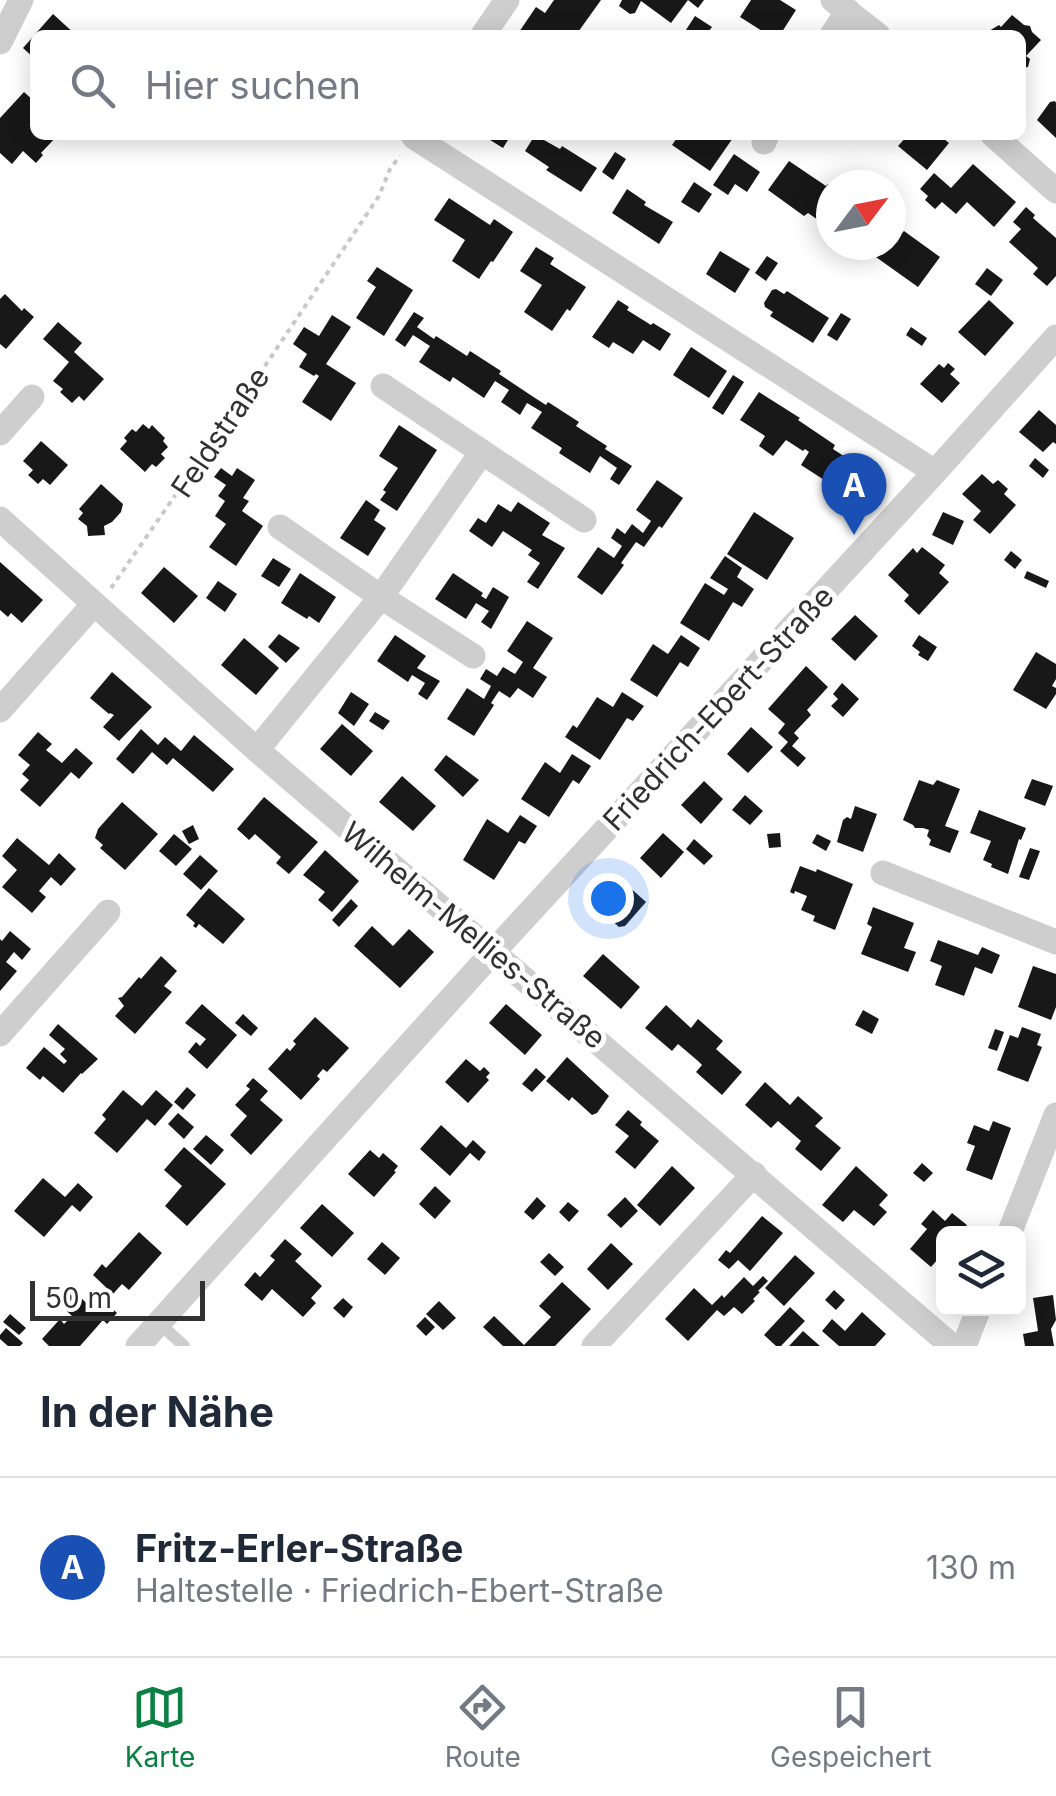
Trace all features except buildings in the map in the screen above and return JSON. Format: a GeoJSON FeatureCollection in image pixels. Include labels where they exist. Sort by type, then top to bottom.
{"type":"FeatureCollection","features":[{"type":"Feature","properties":{"kind":"street"},"geometry":{"type":"LineString","coordinates":[[0,42],[21,0]]}},
{"type":"Feature","properties":{"kind":"street"},"geometry":{"type":"LineString","coordinates":[[487,30],[508,0]]}},
{"type":"Feature","properties":{"kind":"street"},"geometry":{"type":"LineString","coordinates":[[840,6],[871,30]]}},
{"type":"Feature","properties":{"kind":"street"},"geometry":{"type":"LineString","coordinates":[[420,140],[935,472]]}},
{"type":"Feature","properties":{"kind":"street"},"geometry":{"type":"LineString","coordinates":[[1000,140],[1056,191]]}},
{"type":"Feature","properties":{"kind":"street","name":"Friedrich-Ebert-Straße"},"geometry":{"type":"LineString","coordinates":[[138,1346],[1056,337]]}},
{"type":"Feature","properties":{"kind":"street"},"geometry":{"type":"LineString","coordinates":[[383,386],[584,520]]}},
{"type":"Feature","properties":{"kind":"street"},"geometry":{"type":"LineString","coordinates":[[0,433],[32,397]]}},
{"type":"Feature","properties":{"kind":"street"},"geometry":{"type":"LineString","coordinates":[[257,750],[380,597],[482,452]]}},
{"type":"Feature","properties":{"kind":"street","name":"Wilhelm-Mellies-Straße"},"geometry":{"type":"LineString","coordinates":[[0,520],[257,750],[952,1346]]}},
{"type":"Feature","properties":{"kind":"street"},"geometry":{"type":"LineString","coordinates":[[280,527],[473,656]]}},
{"type":"Feature","properties":{"kind":"street"},"geometry":{"type":"LineString","coordinates":[[0,710],[93,604]]}},
{"type":"Feature","properties":{"kind":"street"},"geometry":{"type":"LineString","coordinates":[[883,873],[1056,942]]}},
{"type":"Feature","properties":{"kind":"street"},"geometry":{"type":"LineString","coordinates":[[0,1034],[108,912]]}},
{"type":"Feature","properties":{"kind":"street"},"geometry":{"type":"LineString","coordinates":[[1012,1226],[1056,1116]]}},
{"type":"Feature","properties":{"kind":"street"},"geometry":{"type":"LineString","coordinates":[[594,1346],[754,1174]]}},
{"type":"Feature","properties":{"kind":"street"},"geometry":{"type":"LineString","coordinates":[[964,1346],[976,1316]]}},
{"type":"Feature","properties":{"kind":"lane"},"geometry":{"type":"LineString","coordinates":[[159,1323],[184,1346]]}},
{"type":"Feature","properties":{"kind":"path","name":"Feldstraße"},"geometry":{"type":"LineString","coordinates":[[93,604],[116,583],[215,440],[379,196],[390,169],[411,140]]}},
{"type":"Feature","properties":{"kind":"place","name":"Fritz-Erler-Straße"},"geometry":{"type":"Point","coordinates":[854,535]}}]}
